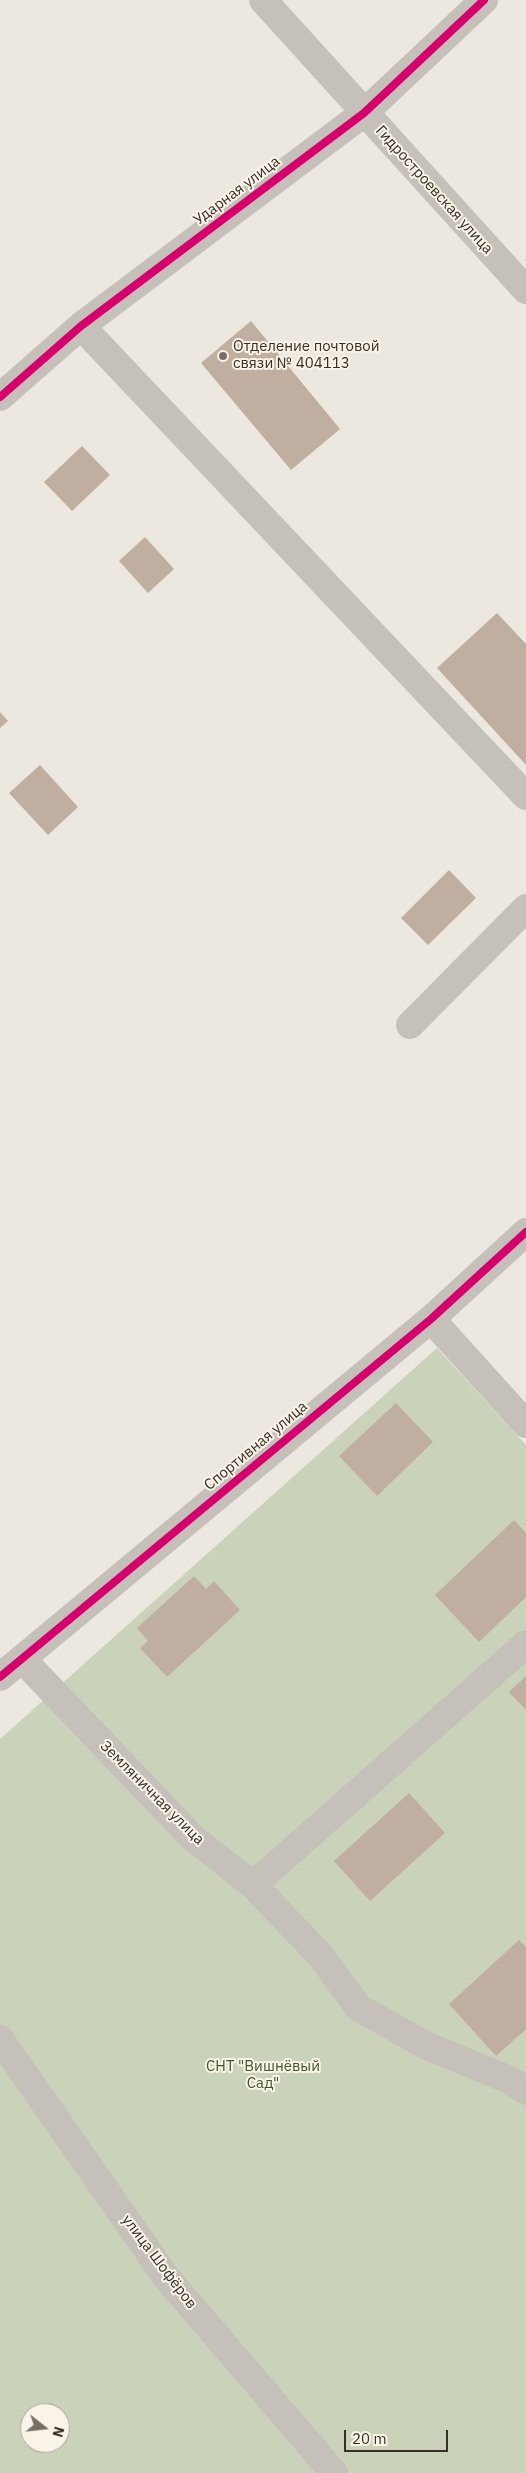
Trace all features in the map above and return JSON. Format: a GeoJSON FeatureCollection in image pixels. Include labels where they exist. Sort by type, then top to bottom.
{"type":"FeatureCollection","features":[{"type":"Feature","properties":{"kind":"street","name":"Гидростроевская улица"},"geometry":{"type":"LineString","coordinates":[[263,0],[526,290]]}},
{"type":"Feature","properties":{"kind":"street","name":"Ударная улица"},"geometry":{"type":"LineString","coordinates":[[0,398],[81,326],[364,113],[484,0]]}},
{"type":"Feature","properties":{"kind":"street"},"geometry":{"type":"LineString","coordinates":[[81,326],[526,796]]}},
{"type":"Feature","properties":{"kind":"street"},"geometry":{"type":"LineString","coordinates":[[410,1025],[526,908]]}},
{"type":"Feature","properties":{"kind":"street","name":"Спортивная улица"},"geometry":{"type":"LineString","coordinates":[[0,1677],[430,1319],[526,1232]]}},
{"type":"Feature","properties":{"kind":"street"},"geometry":{"type":"LineString","coordinates":[[430,1319],[526,1424]]}},
{"type":"Feature","properties":{"kind":"street"},"geometry":{"type":"LineString","coordinates":[[253,1885],[526,1644]]}},
{"type":"Feature","properties":{"kind":"street","name":"Земляничная улица"},"geometry":{"type":"LineString","coordinates":[[22,1659],[193,1838],[253,1885],[320,1955],[359,2008],[428,2046],[521,2078]]}},
{"type":"Feature","properties":{"kind":"street","name":"улица Шофёров"},"geometry":{"type":"LineString","coordinates":[[0,2039],[166,2277],[334,2473]]}},
{"type":"Feature","properties":{"kind":"green space","name":"СНТ \"Вишнёвый Сад\""},"geometry":{"type":"Polygon","coordinates":[[[437,1348],[526,1445],[526,2473],[0,2473],[0,1739],[437,1348]]]}},
{"type":"Feature","properties":{"kind":"building"},"geometry":{"type":"Polygon","coordinates":[[[251,321],[340,429],[291,470],[201,363],[251,321]]]}},
{"type":"Feature","properties":{"kind":"building"},"geometry":{"type":"Polygon","coordinates":[[[82,446],[110,475],[72,511],[44,482],[82,446]]]}},
{"type":"Feature","properties":{"kind":"building"},"geometry":{"type":"Polygon","coordinates":[[[145,537],[174,569],[148,593],[119,561],[145,537]]]}},
{"type":"Feature","properties":{"kind":"building"},"geometry":{"type":"Polygon","coordinates":[[[497,613],[526,644],[526,765],[437,668],[497,613]]]}},
{"type":"Feature","properties":{"kind":"building"},"geometry":{"type":"Polygon","coordinates":[[[0,712],[8,721],[0,728],[0,712]]]}},
{"type":"Feature","properties":{"kind":"building"},"geometry":{"type":"Polygon","coordinates":[[[40,765],[78,807],[48,835],[9,793],[40,765]]]}},
{"type":"Feature","properties":{"kind":"building"},"geometry":{"type":"Polygon","coordinates":[[[449,870],[476,898],[428,945],[401,918],[449,870]]]}},
{"type":"Feature","properties":{"kind":"building"},"geometry":{"type":"Polygon","coordinates":[[[396,1403],[433,1442],[377,1496],[339,1456],[396,1403]]]}},
{"type":"Feature","properties":{"kind":"building"},"geometry":{"type":"Polygon","coordinates":[[[514,1520],[526,1533],[526,1597],[479,1642],[435,1595],[514,1520]]]}},
{"type":"Feature","properties":{"kind":"building"},"geometry":{"type":"Polygon","coordinates":[[[194,1576],[206,1589],[214,1581],[240,1610],[167,1677],[140,1648],[148,1641],[137,1628],[194,1576]]]}},
{"type":"Feature","properties":{"kind":"building"},"geometry":{"type":"Polygon","coordinates":[[[526,1676],[526,1710],[509,1692],[526,1676]]]}},
{"type":"Feature","properties":{"kind":"building"},"geometry":{"type":"Polygon","coordinates":[[[409,1793],[445,1833],[370,1901],[334,1861],[409,1793]]]}},
{"type":"Feature","properties":{"kind":"building"},"geometry":{"type":"Polygon","coordinates":[[[519,1940],[526,1947],[526,2029],[496,2056],[449,2004],[519,1940]]]}},
{"type":"Feature","properties":{"kind":"cycle path"},"geometry":{"type":"LineString","coordinates":[[0,397],[81,326],[364,113],[484,0]]}},
{"type":"Feature","properties":{"kind":"cycle path"},"geometry":{"type":"LineString","coordinates":[[0,1677],[431,1319],[526,1232]]}},
{"type":"Feature","properties":{"kind":"place","name":"Отделение почтовой связи № 404113"},"geometry":{"type":"Point","coordinates":[223,356]}}]}
